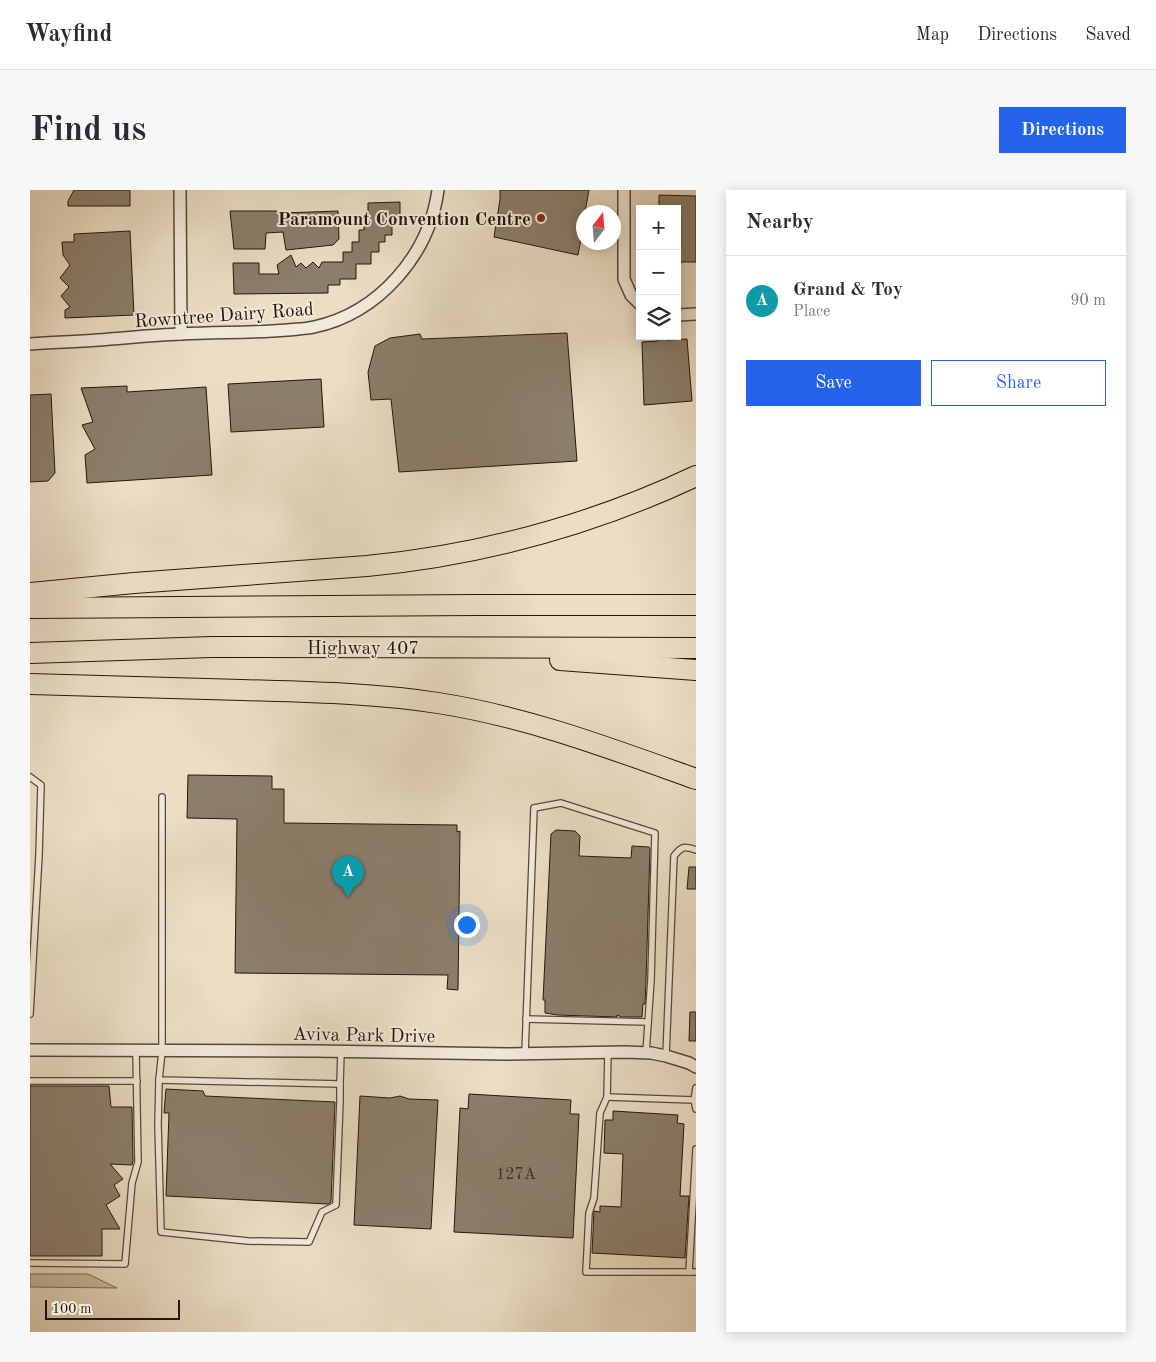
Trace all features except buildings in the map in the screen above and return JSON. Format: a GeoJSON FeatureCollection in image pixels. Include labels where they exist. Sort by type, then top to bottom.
{"type":"FeatureCollection","features":[{"type":"Feature","properties":{"kind":"highway"},"geometry":{"type":"LineString","coordinates":[[30,593],[134,583],[367,566],[461,553],[526,538],[586,521],[696,476]]}},
{"type":"Feature","properties":{"kind":"highway"},"geometry":{"type":"LineString","coordinates":[[476,604],[696,591]]}},
{"type":"Feature","properties":{"kind":"highway"},"geometry":{"type":"LineString","coordinates":[[30,608],[476,604],[696,605]]}},
{"type":"Feature","properties":{"kind":"highway","name":"Highway 407"},"geometry":{"type":"LineString","coordinates":[[30,653],[202,647],[696,648]]}},
{"type":"Feature","properties":{"kind":"highway"},"geometry":{"type":"LineString","coordinates":[[386,647],[696,670]]}},
{"type":"Feature","properties":{"kind":"highway"},"geometry":{"type":"LineString","coordinates":[[30,684],[326,693],[383,696],[440,704],[558,730],[696,779]]}},
{"type":"Feature","properties":{"kind":"street"},"geometry":{"type":"LineString","coordinates":[[180,190],[182,334]]}},
{"type":"Feature","properties":{"kind":"street","name":"Rowntree Dairy Road"},"geometry":{"type":"LineString","coordinates":[[30,344],[182,334],[278,331],[313,328],[336,320],[361,308],[387,289],[412,260],[430,221],[438,190]]}},
{"type":"Feature","properties":{"kind":"street"},"geometry":{"type":"LineString","coordinates":[[624,190],[624,278],[631,295],[636,300]]}},
{"type":"Feature","properties":{"kind":"street"},"geometry":{"type":"LineString","coordinates":[[681,315],[696,314]]}},
{"type":"Feature","properties":{"kind":"street","name":"Aviva Park Drive"},"geometry":{"type":"LineString","coordinates":[[30,1050],[341,1051],[525,1054],[608,1052],[646,1053],[666,1056],[696,1067]]}},
{"type":"Feature","properties":{"kind":"lane"},"geometry":{"type":"LineString","coordinates":[[30,777],[41,785],[30,1014]]}},
{"type":"Feature","properties":{"kind":"lane"},"geometry":{"type":"LineString","coordinates":[[162,797],[162,1051],[158,1125],[161,1232],[257,1241],[309,1242],[322,1212],[336,1204],[341,1051]]}},
{"type":"Feature","properties":{"kind":"lane"},"geometry":{"type":"LineString","coordinates":[[525,1054],[534,808],[561,803],[655,833],[651,980],[646,1053]]}},
{"type":"Feature","properties":{"kind":"lane"},"geometry":{"type":"LineString","coordinates":[[666,1056],[674,856],[680,849],[686,846],[696,850]]}},
{"type":"Feature","properties":{"kind":"lane"},"geometry":{"type":"LineString","coordinates":[[526,1019],[648,1022]]}},
{"type":"Feature","properties":{"kind":"lane"},"geometry":{"type":"LineString","coordinates":[[30,1262],[125,1264],[132,1183],[138,1162],[136,1050]]}},
{"type":"Feature","properties":{"kind":"lane"},"geometry":{"type":"LineString","coordinates":[[608,1052],[607,1097],[600,1112],[594,1198],[589,1213],[586,1272],[693,1272],[696,1150]]}},
{"type":"Feature","properties":{"kind":"lane"},"geometry":{"type":"LineString","coordinates":[[159,1080],[340,1084]]}},
{"type":"Feature","properties":{"kind":"lane"},"geometry":{"type":"LineString","coordinates":[[30,1081],[137,1081]]}},
{"type":"Feature","properties":{"kind":"lane"},"geometry":{"type":"LineString","coordinates":[[696,1088],[694,1100],[696,1109]]}},
{"type":"Feature","properties":{"kind":"lane"},"geometry":{"type":"LineString","coordinates":[[607,1097],[694,1100]]}},
{"type":"Feature","properties":{"kind":"shaded area"},"geometry":{"type":"Polygon","coordinates":[[[30,1274],[88,1274],[117,1288],[30,1287],[30,1274]]]}},
{"type":"Feature","properties":{"kind":"place","name":"Paramount Convention Centre"},"geometry":{"type":"Point","coordinates":[541,218]}},
{"type":"Feature","properties":{"kind":"place","name":"Grand & Toy"},"geometry":{"type":"Point","coordinates":[348,897]}}]}
